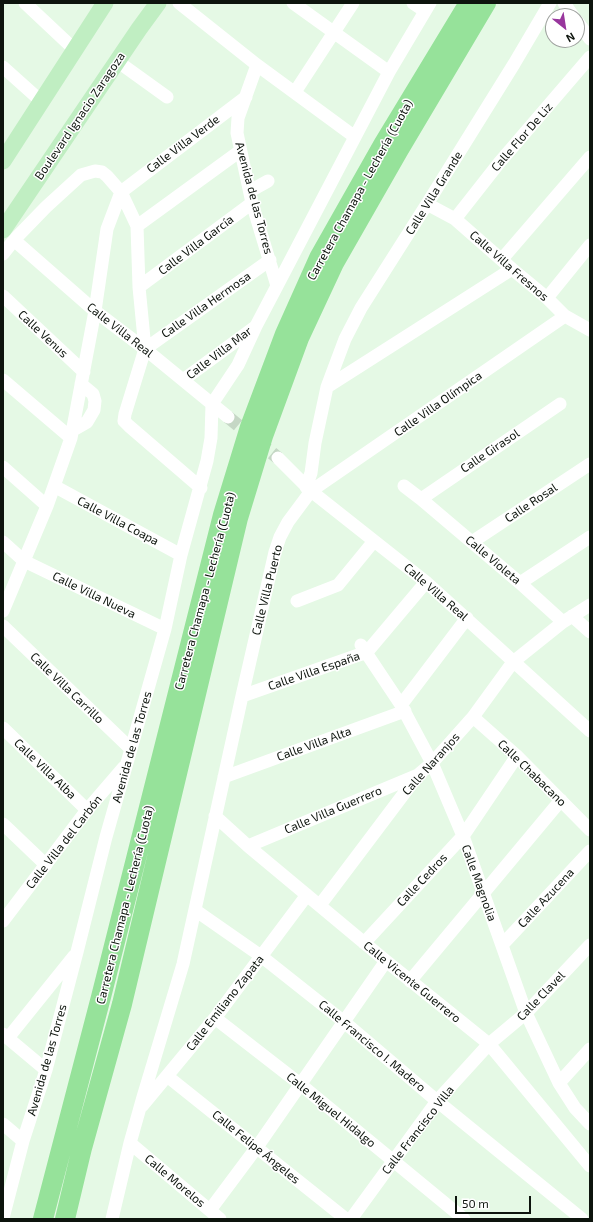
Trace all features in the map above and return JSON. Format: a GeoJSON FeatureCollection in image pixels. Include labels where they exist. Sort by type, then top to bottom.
{"type":"FeatureCollection","features":[{"type":"Feature","properties":{"kind":"highway","name":"Carretera Chamapa - Lechería (Cuota)"},"geometry":{"type":"LineString","coordinates":[[43,1219],[103,990],[223,515],[250,427],[284,334],[320,258],[383,145],[469,3]]}},
{"type":"Feature","properties":{"kind":"highway","name":"Carretera Chamapa - Lechería (Cuota)"},"geometry":{"type":"LineString","coordinates":[[65,1219],[82,1148],[122,1004],[238,518],[263,436],[299,338],[334,263],[398,151],[486,3]]}},
{"type":"Feature","properties":{"kind":"main road"},"geometry":{"type":"LineString","coordinates":[[5,153],[42,102],[106,3]]}},
{"type":"Feature","properties":{"kind":"main road","name":"Boulevard Ignacio Zaragoza"},"geometry":{"type":"LineString","coordinates":[[9,235],[117,61],[158,3]]}},
{"type":"Feature","properties":{"kind":"street"},"geometry":{"type":"LineString","coordinates":[[25,3],[75,50]]}},
{"type":"Feature","properties":{"kind":"street"},"geometry":{"type":"LineString","coordinates":[[179,3],[257,65],[355,137]]}},
{"type":"Feature","properties":{"kind":"street"},"geometry":{"type":"LineString","coordinates":[[294,3],[389,72]]}},
{"type":"Feature","properties":{"kind":"street"},"geometry":{"type":"LineString","coordinates":[[294,92],[353,3]]}},
{"type":"Feature","properties":{"kind":"street"},"geometry":{"type":"LineString","coordinates":[[413,3],[427,7]]}},
{"type":"Feature","properties":{"kind":"street","name":"Calle Villa Grande"},"geometry":{"type":"LineString","coordinates":[[309,489],[315,443],[327,387],[345,339],[360,308],[427,204],[550,3]]}},
{"type":"Feature","properties":{"kind":"street","name":"Avenida de las Torres"},"geometry":{"type":"LineString","coordinates":[[3,1218],[23,1141],[46,1070],[78,952],[106,837],[165,629],[181,555],[201,488],[207,461],[211,438],[212,404],[238,365],[256,326],[389,72],[427,7]]}},
{"type":"Feature","properties":{"kind":"street","name":"Calle Flor De Liz"},"geometry":{"type":"LineString","coordinates":[[455,219],[499,163],[590,57]]}},
{"type":"Feature","properties":{"kind":"street"},"geometry":{"type":"LineString","coordinates":[[117,61],[167,97]]}},
{"type":"Feature","properties":{"kind":"street","name":"Avenida de las Torres"},"geometry":{"type":"LineString","coordinates":[[257,65],[238,118],[237,134],[251,197],[277,286]]}},
{"type":"Feature","properties":{"kind":"street"},"geometry":{"type":"LineString","coordinates":[[3,67],[42,102]]}},
{"type":"Feature","properties":{"kind":"street","name":"Calle Villa Verde"},"geometry":{"type":"LineString","coordinates":[[121,192],[246,97]]}},
{"type":"Feature","properties":{"kind":"street"},"geometry":{"type":"LineString","coordinates":[[138,226],[240,151]]}},
{"type":"Feature","properties":{"kind":"street"},"geometry":{"type":"LineString","coordinates":[[502,259],[590,157]]}},
{"type":"Feature","properties":{"kind":"street"},"geometry":{"type":"LineString","coordinates":[[3,254],[9,235],[46,207],[81,174],[95,171],[102,172],[121,192],[138,226],[139,287],[145,349],[124,421],[201,488]]}},
{"type":"Feature","properties":{"kind":"street","name":"Calle Villa García"},"geometry":{"type":"LineString","coordinates":[[139,287],[251,197],[268,181]]}},
{"type":"Feature","properties":{"kind":"street"},"geometry":{"type":"LineString","coordinates":[[3,611],[47,506],[72,434],[95,311],[107,229],[121,192]]}},
{"type":"Feature","properties":{"kind":"street","name":"Calle Villa Fresnos"},"geometry":{"type":"LineString","coordinates":[[427,204],[455,219],[547,298],[565,316],[590,330]]}},
{"type":"Feature","properties":{"kind":"street","name":"Calle Villa Real"},"geometry":{"type":"LineString","coordinates":[[9,235],[95,311],[145,349],[228,417]]}},
{"type":"Feature","properties":{"kind":"street"},"geometry":{"type":"LineString","coordinates":[[547,298],[590,245]]}},
{"type":"Feature","properties":{"kind":"street","name":"Calle Villa Hermosa"},"geometry":{"type":"LineString","coordinates":[[145,349],[270,260]]}},
{"type":"Feature","properties":{"kind":"street"},"geometry":{"type":"LineString","coordinates":[[327,387],[512,269]]}},
{"type":"Feature","properties":{"kind":"street","name":"Calle Venus"},"geometry":{"type":"LineString","coordinates":[[3,296],[82,378]]}},
{"type":"Feature","properties":{"kind":"street","name":"Calle Villa Olímpica"},"geometry":{"type":"LineString","coordinates":[[309,489],[565,316]]}},
{"type":"Feature","properties":{"kind":"street","name":"Calle Villa Mar"},"geometry":{"type":"LineString","coordinates":[[183,380],[256,326]]}},
{"type":"Feature","properties":{"kind":"street"},"geometry":{"type":"LineString","coordinates":[[3,380],[72,434]]}},
{"type":"Feature","properties":{"kind":"street","name":"Calle Girasol"},"geometry":{"type":"LineString","coordinates":[[421,499],[560,404]]}},
{"type":"Feature","properties":{"kind":"street","name":"Calle Villa Real"},"geometry":{"type":"LineString","coordinates":[[278,458],[309,489],[426,582],[590,731]]}},
{"type":"Feature","properties":{"kind":"street","name":"Calle Rosal"},"geometry":{"type":"LineString","coordinates":[[472,542],[590,464]]}},
{"type":"Feature","properties":{"kind":"street"},"geometry":{"type":"LineString","coordinates":[[3,467],[47,506]]}},
{"type":"Feature","properties":{"kind":"street","name":"Calle Villa Coapa"},"geometry":{"type":"LineString","coordinates":[[54,486],[181,555]]}},
{"type":"Feature","properties":{"kind":"street","name":"Calle Violeta"},"geometry":{"type":"LineString","coordinates":[[404,486],[520,583],[567,619],[590,632]]}},
{"type":"Feature","properties":{"kind":"street","name":"Calle Villa Puerto"},"geometry":{"type":"LineString","coordinates":[[195,910],[275,552],[280,537],[288,522],[309,489]]}},
{"type":"Feature","properties":{"kind":"street"},"geometry":{"type":"LineString","coordinates":[[520,583],[590,537]]}},
{"type":"Feature","properties":{"kind":"street"},"geometry":{"type":"LineString","coordinates":[[297,602],[338,585],[374,541]]}},
{"type":"Feature","properties":{"kind":"street","name":"Calle Villa Nueva"},"geometry":{"type":"LineString","coordinates":[[3,542],[24,561],[165,629]]}},
{"type":"Feature","properties":{"kind":"street","name":"Calle Villa España"},"geometry":{"type":"LineString","coordinates":[[242,696],[364,648],[426,582]]}},
{"type":"Feature","properties":{"kind":"street","name":"Calle Naranjos"},"geometry":{"type":"LineString","coordinates":[[320,906],[418,775],[432,763],[473,717],[513,662],[567,619],[590,605]]}},
{"type":"Feature","properties":{"kind":"street"},"geometry":{"type":"LineString","coordinates":[[403,708],[467,618]]}},
{"type":"Feature","properties":{"kind":"street","name":"Calle Villa Carrillo"},"geometry":{"type":"LineString","coordinates":[[3,626],[131,749]]}},
{"type":"Feature","properties":{"kind":"street","name":"Calle Magnolia"},"geometry":{"type":"LineString","coordinates":[[364,648],[403,708],[432,763],[463,836],[526,1013],[559,1083],[575,1108],[590,1124]]}},
{"type":"Feature","properties":{"kind":"street","name":"Calle Villa Alta"},"geometry":{"type":"LineString","coordinates":[[224,777],[403,708]]}},
{"type":"Feature","properties":{"kind":"street","name":"Calle Chabacano"},"geometry":{"type":"LineString","coordinates":[[473,717],[517,756],[590,830]]}},
{"type":"Feature","properties":{"kind":"street","name":"Calle Villa Alba"},"geometry":{"type":"LineString","coordinates":[[3,728],[87,810]]}},
{"type":"Feature","properties":{"kind":"street","name":"Calle Cedros"},"geometry":{"type":"LineString","coordinates":[[364,943],[463,836],[517,756]]}},
{"type":"Feature","properties":{"kind":"street","name":"Calle Villa del Carbón"},"geometry":{"type":"LineString","coordinates":[[3,921],[87,810],[127,763]]}},
{"type":"Feature","properties":{"kind":"street","name":"Calle Villa Guerrero"},"geometry":{"type":"LineString","coordinates":[[248,846],[418,775]]}},
{"type":"Feature","properties":{"kind":"street"},"geometry":{"type":"LineString","coordinates":[[410,981],[561,800]]}},
{"type":"Feature","properties":{"kind":"street","name":"Calle Vicente Guerrero"},"geometry":{"type":"LineString","coordinates":[[215,816],[248,846],[364,943],[489,1044],[590,1166]]}},
{"type":"Feature","properties":{"kind":"street"},"geometry":{"type":"LineString","coordinates":[[3,824],[46,865]]}},
{"type":"Feature","properties":{"kind":"street","name":"Calle Azucena"},"geometry":{"type":"LineString","coordinates":[[502,945],[590,852]]}},
{"type":"Feature","properties":{"kind":"street","name":"Calle Emiliano Zapata"},"geometry":{"type":"LineString","coordinates":[[140,1109],[215,1018],[307,895]]}},
{"type":"Feature","properties":{"kind":"street"},"geometry":{"type":"LineString","coordinates":[[112,1219],[130,1143],[183,964],[195,910]]}},
{"type":"Feature","properties":{"kind":"street","name":"Calle Francisco I. Madero"},"geometry":{"type":"LineString","coordinates":[[195,910],[261,956],[343,1021],[437,1101],[582,1219]]}},
{"type":"Feature","properties":{"kind":"street","name":"Calle Clavel"},"geometry":{"type":"LineString","coordinates":[[489,1044],[526,1013],[590,945]]}},
{"type":"Feature","properties":{"kind":"street"},"geometry":{"type":"LineString","coordinates":[[46,1070],[6,1036],[78,952]]}},
{"type":"Feature","properties":{"kind":"street"},"geometry":{"type":"LineString","coordinates":[[210,1210],[256,1147],[386,961]]}},
{"type":"Feature","properties":{"kind":"street","name":"Calle Miguel Hidalgo"},"geometry":{"type":"LineString","coordinates":[[215,1018],[300,1084],[394,1161],[448,1214],[464,1219]]}},
{"type":"Feature","properties":{"kind":"street","name":"Calle Francisco Villa"},"geometry":{"type":"LineString","coordinates":[[351,1219],[437,1101],[489,1044]]}},
{"type":"Feature","properties":{"kind":"street"},"geometry":{"type":"LineString","coordinates":[[559,1083],[590,1049]]}},
{"type":"Feature","properties":{"kind":"street","name":"Calle Felipe Ángeles"},"geometry":{"type":"LineString","coordinates":[[167,1076],[346,1219]]}},
{"type":"Feature","properties":{"kind":"street"},"geometry":{"type":"LineString","coordinates":[[3,1124],[23,1141]]}},
{"type":"Feature","properties":{"kind":"street","name":"Calle Morelos"},"geometry":{"type":"LineString","coordinates":[[130,1143],[220,1219]]}},
{"type":"Feature","properties":{"kind":"tunnel"},"geometry":{"type":"LineString","coordinates":[[228,417],[278,458]]}}]}
